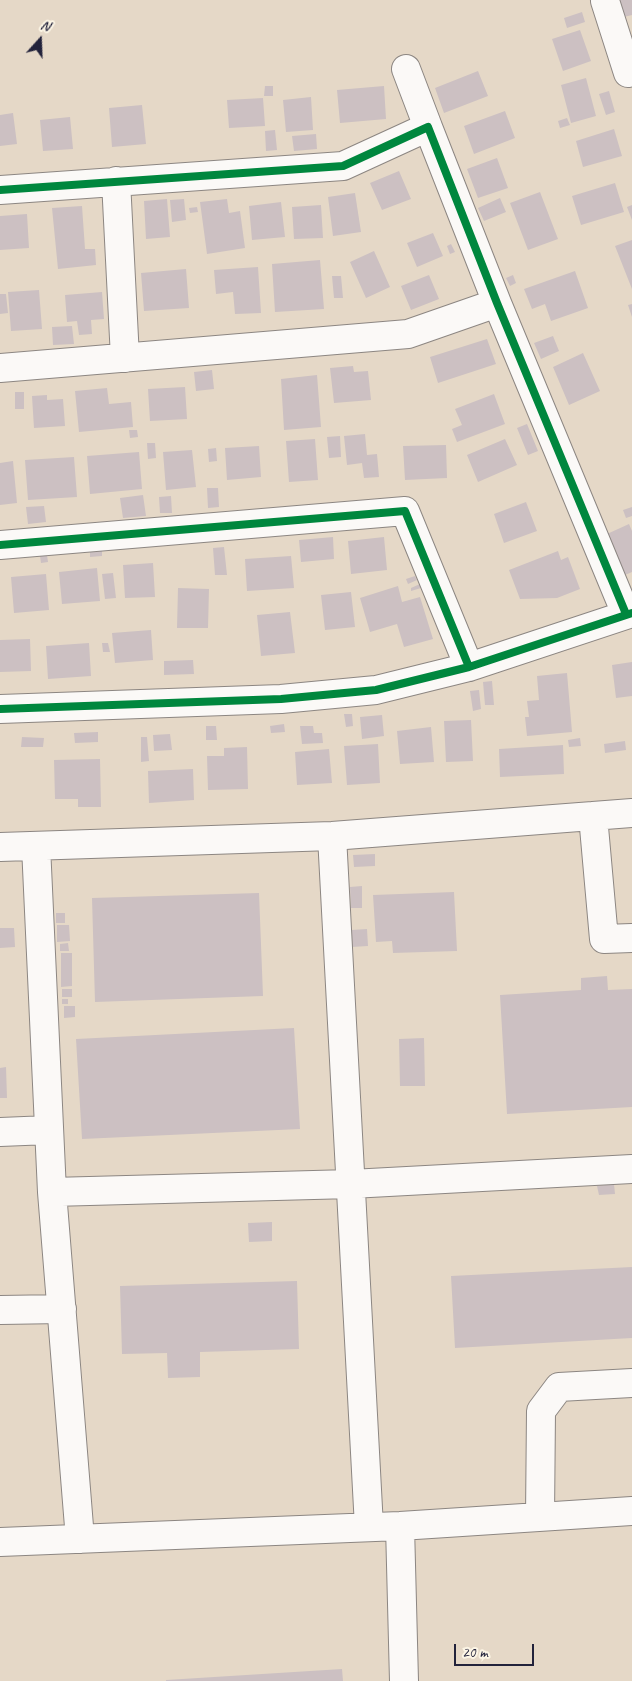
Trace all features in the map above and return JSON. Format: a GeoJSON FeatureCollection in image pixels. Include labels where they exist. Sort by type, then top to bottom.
{"type":"FeatureCollection","features":[{"type":"Feature","properties":{"kind":"street"},"geometry":{"type":"LineString","coordinates":[[604,1],[631,76]]}},
{"type":"Feature","properties":{"kind":"street"},"geometry":{"type":"LineString","coordinates":[[0,709],[281,699],[376,690],[469,667],[629,613],[496,303],[406,69]]}},
{"type":"Feature","properties":{"kind":"street"},"geometry":{"type":"LineString","coordinates":[[0,190],[343,166],[428,127]]}},
{"type":"Feature","properties":{"kind":"street"},"geometry":{"type":"LineString","coordinates":[[116,181],[126,358]]}},
{"type":"Feature","properties":{"kind":"street"},"geometry":{"type":"LineString","coordinates":[[0,368],[408,334],[496,303]]}},
{"type":"Feature","properties":{"kind":"street"},"geometry":{"type":"LineString","coordinates":[[0,545],[405,512],[469,667]]}},
{"type":"Feature","properties":{"kind":"street"},"geometry":{"type":"LineString","coordinates":[[0,847],[332,836],[632,813]]}},
{"type":"Feature","properties":{"kind":"street"},"geometry":{"type":"LineString","coordinates":[[593,816],[604,939],[632,938]]}},
{"type":"Feature","properties":{"kind":"street"},"geometry":{"type":"LineString","coordinates":[[332,836],[369,1527]]}},
{"type":"Feature","properties":{"kind":"street"},"geometry":{"type":"LineString","coordinates":[[36,846],[52,1192],[80,1539]]}},
{"type":"Feature","properties":{"kind":"street"},"geometry":{"type":"LineString","coordinates":[[0,1132],[49,1130]]}},
{"type":"Feature","properties":{"kind":"street"},"geometry":{"type":"LineString","coordinates":[[52,1192],[351,1184],[632,1169]]}},
{"type":"Feature","properties":{"kind":"street"},"geometry":{"type":"LineString","coordinates":[[0,1310],[62,1309]]}},
{"type":"Feature","properties":{"kind":"street"},"geometry":{"type":"LineString","coordinates":[[540,1517],[541,1411],[559,1387],[632,1383]]}},
{"type":"Feature","properties":{"kind":"street"},"geometry":{"type":"LineString","coordinates":[[0,1542],[400,1526],[632,1511]]}},
{"type":"Feature","properties":{"kind":"street"},"geometry":{"type":"LineString","coordinates":[[400,1526],[404,1681]]}},
{"type":"Feature","properties":{"kind":"building"},"geometry":{"type":"Polygon","coordinates":[[[619,0],[632,0],[632,15],[624,17],[619,0]]]}},
{"type":"Feature","properties":{"kind":"building"},"geometry":{"type":"Polygon","coordinates":[[[582,12],[585,22],[567,28],[564,18],[582,12]]]}},
{"type":"Feature","properties":{"kind":"building"},"geometry":{"type":"Polygon","coordinates":[[[580,30],[591,61],[563,71],[552,39],[580,30]]]}},
{"type":"Feature","properties":{"kind":"building"},"geometry":{"type":"Polygon","coordinates":[[[478,71],[488,96],[444,113],[435,88],[478,71]]]}},
{"type":"Feature","properties":{"kind":"building"},"geometry":{"type":"Polygon","coordinates":[[[586,78],[596,116],[571,123],[561,85],[586,78]]]}},
{"type":"Feature","properties":{"kind":"building"},"geometry":{"type":"Polygon","coordinates":[[[265,86],[273,86],[273,96],[264,96],[265,86]]]}},
{"type":"Feature","properties":{"kind":"building"},"geometry":{"type":"Polygon","coordinates":[[[384,86],[386,119],[340,123],[337,90],[384,86]]]}},
{"type":"Feature","properties":{"kind":"building"},"geometry":{"type":"Polygon","coordinates":[[[609,91],[615,112],[606,115],[599,94],[609,91]]]}},
{"type":"Feature","properties":{"kind":"building"},"geometry":{"type":"Polygon","coordinates":[[[311,97],[313,130],[286,132],[283,100],[311,97]]]}},
{"type":"Feature","properties":{"kind":"building"},"geometry":{"type":"Polygon","coordinates":[[[263,98],[265,126],[229,128],[227,100],[263,98]]]}},
{"type":"Feature","properties":{"kind":"building"},"geometry":{"type":"Polygon","coordinates":[[[142,105],[146,144],[112,147],[109,108],[142,105]]]}},
{"type":"Feature","properties":{"kind":"building"},"geometry":{"type":"Polygon","coordinates":[[[505,111],[515,138],[474,154],[464,126],[505,111]]]}},
{"type":"Feature","properties":{"kind":"building"},"geometry":{"type":"Polygon","coordinates":[[[13,113],[17,144],[0,146],[0,115],[13,113]]]}},
{"type":"Feature","properties":{"kind":"building"},"geometry":{"type":"Polygon","coordinates":[[[70,117],[73,149],[43,151],[40,120],[70,117]]]}},
{"type":"Feature","properties":{"kind":"building"},"geometry":{"type":"Polygon","coordinates":[[[567,118],[570,125],[560,128],[558,121],[567,118]]]}},
{"type":"Feature","properties":{"kind":"building"},"geometry":{"type":"Polygon","coordinates":[[[614,129],[622,156],[583,167],[576,141],[614,129]]]}},
{"type":"Feature","properties":{"kind":"building"},"geometry":{"type":"Polygon","coordinates":[[[275,130],[277,150],[266,151],[265,131],[275,130]]]}},
{"type":"Feature","properties":{"kind":"building"},"geometry":{"type":"Polygon","coordinates":[[[316,134],[317,149],[294,151],[292,136],[316,134]]]}},
{"type":"Feature","properties":{"kind":"building"},"geometry":{"type":"Polygon","coordinates":[[[497,158],[508,188],[478,198],[467,169],[497,158]]]}},
{"type":"Feature","properties":{"kind":"building"},"geometry":{"type":"Polygon","coordinates":[[[399,171],[411,199],[382,210],[370,183],[399,171]]]}},
{"type":"Feature","properties":{"kind":"building"},"geometry":{"type":"Polygon","coordinates":[[[615,183],[624,212],[581,225],[572,196],[615,183]]]}},
{"type":"Feature","properties":{"kind":"building"},"geometry":{"type":"Polygon","coordinates":[[[540,192],[558,239],[528,250],[510,203],[540,192]]]}},
{"type":"Feature","properties":{"kind":"building"},"geometry":{"type":"Polygon","coordinates":[[[355,193],[361,232],[333,236],[328,197],[355,193]]]}},
{"type":"Feature","properties":{"kind":"building"},"geometry":{"type":"Polygon","coordinates":[[[500,198],[506,212],[484,221],[478,208],[500,198]]]}},
{"type":"Feature","properties":{"kind":"building"},"geometry":{"type":"Polygon","coordinates":[[[167,199],[170,237],[146,239],[144,201],[167,199]]]}},
{"type":"Feature","properties":{"kind":"building"},"geometry":{"type":"Polygon","coordinates":[[[184,199],[186,220],[172,222],[170,200],[184,199]]]}},
{"type":"Feature","properties":{"kind":"building"},"geometry":{"type":"Polygon","coordinates":[[[227,199],[229,213],[240,211],[245,248],[207,254],[200,202],[227,199]]]}},
{"type":"Feature","properties":{"kind":"building"},"geometry":{"type":"Polygon","coordinates":[[[281,202],[285,237],[252,240],[249,206],[281,202]]]}},
{"type":"Feature","properties":{"kind":"building"},"geometry":{"type":"Polygon","coordinates":[[[321,205],[323,238],[294,239],[292,207],[321,205]]]}},
{"type":"Feature","properties":{"kind":"building"},"geometry":{"type":"Polygon","coordinates":[[[632,205],[632,220],[627,207],[632,205]]]}},
{"type":"Feature","properties":{"kind":"building"},"geometry":{"type":"Polygon","coordinates":[[[82,206],[85,249],[95,249],[96,265],[58,269],[52,208],[82,206]]]}},
{"type":"Feature","properties":{"kind":"building"},"geometry":{"type":"Polygon","coordinates":[[[197,207],[198,212],[190,213],[189,208],[197,207]]]}},
{"type":"Feature","properties":{"kind":"building"},"geometry":{"type":"Polygon","coordinates":[[[27,214],[29,248],[0,250],[0,216],[27,214]]]}},
{"type":"Feature","properties":{"kind":"building"},"geometry":{"type":"Polygon","coordinates":[[[433,233],[443,256],[417,267],[407,243],[433,233]]]}},
{"type":"Feature","properties":{"kind":"building"},"geometry":{"type":"Polygon","coordinates":[[[632,240],[632,289],[615,246],[632,240]]]}},
{"type":"Feature","properties":{"kind":"building"},"geometry":{"type":"Polygon","coordinates":[[[451,244],[455,252],[450,254],[447,246],[451,244]]]}},
{"type":"Feature","properties":{"kind":"building"},"geometry":{"type":"Polygon","coordinates":[[[374,251],[390,287],[366,298],[350,262],[374,251]]]}},
{"type":"Feature","properties":{"kind":"building"},"geometry":{"type":"Polygon","coordinates":[[[320,260],[324,309],[275,312],[272,264],[320,260]]]}},
{"type":"Feature","properties":{"kind":"building"},"geometry":{"type":"Polygon","coordinates":[[[258,267],[261,313],[235,314],[233,292],[216,294],[214,270],[258,267]]]}},
{"type":"Feature","properties":{"kind":"building"},"geometry":{"type":"Polygon","coordinates":[[[186,269],[189,308],[144,311],[141,273],[186,269]]]}},
{"type":"Feature","properties":{"kind":"building"},"geometry":{"type":"Polygon","coordinates":[[[575,271],[588,308],[551,321],[545,304],[532,309],[524,289],[575,271]]]}},
{"type":"Feature","properties":{"kind":"building"},"geometry":{"type":"Polygon","coordinates":[[[429,275],[439,299],[411,310],[401,286],[429,275]]]}},
{"type":"Feature","properties":{"kind":"building"},"geometry":{"type":"Polygon","coordinates":[[[513,275],[516,283],[510,286],[506,278],[513,275]]]}},
{"type":"Feature","properties":{"kind":"building"},"geometry":{"type":"Polygon","coordinates":[[[332,276],[341,276],[343,298],[334,298],[332,276]]]}},
{"type":"Feature","properties":{"kind":"building"},"geometry":{"type":"Polygon","coordinates":[[[39,290],[42,329],[11,331],[8,292],[39,290]]]}},
{"type":"Feature","properties":{"kind":"building"},"geometry":{"type":"Polygon","coordinates":[[[102,292],[104,319],[91,320],[92,334],[79,335],[77,321],[67,322],[65,295],[102,292]]]}},
{"type":"Feature","properties":{"kind":"building"},"geometry":{"type":"Polygon","coordinates":[[[0,294],[6,294],[8,313],[0,314],[0,294]]]}},
{"type":"Feature","properties":{"kind":"building"},"geometry":{"type":"Polygon","coordinates":[[[632,304],[632,317],[628,305],[632,304]]]}},
{"type":"Feature","properties":{"kind":"building"},"geometry":{"type":"Polygon","coordinates":[[[72,326],[74,344],[53,345],[52,327],[72,326]]]}},
{"type":"Feature","properties":{"kind":"building"},"geometry":{"type":"Polygon","coordinates":[[[553,336],[559,351],[541,359],[534,343],[553,336]]]}},
{"type":"Feature","properties":{"kind":"building"},"geometry":{"type":"Polygon","coordinates":[[[487,339],[496,364],[438,383],[430,357],[487,339]]]}},
{"type":"Feature","properties":{"kind":"building"},"geometry":{"type":"Polygon","coordinates":[[[583,353],[600,391],[569,405],[553,367],[583,353]]]}},
{"type":"Feature","properties":{"kind":"building"},"geometry":{"type":"Polygon","coordinates":[[[353,366],[354,372],[368,371],[371,400],[334,403],[330,368],[353,366]]]}},
{"type":"Feature","properties":{"kind":"building"},"geometry":{"type":"Polygon","coordinates":[[[212,370],[214,389],[196,391],[194,372],[212,370]]]}},
{"type":"Feature","properties":{"kind":"building"},"geometry":{"type":"Polygon","coordinates":[[[317,375],[321,427],[284,430],[281,379],[317,375]]]}},
{"type":"Feature","properties":{"kind":"building"},"geometry":{"type":"Polygon","coordinates":[[[185,387],[187,419],[150,421],[148,389],[185,387]]]}},
{"type":"Feature","properties":{"kind":"building"},"geometry":{"type":"Polygon","coordinates":[[[107,388],[109,404],[131,402],[133,427],[79,432],[75,391],[107,388]]]}},
{"type":"Feature","properties":{"kind":"building"},"geometry":{"type":"Polygon","coordinates":[[[15,392],[24,392],[24,409],[15,409],[15,392]]]}},
{"type":"Feature","properties":{"kind":"building"},"geometry":{"type":"Polygon","coordinates":[[[494,394],[505,424],[457,442],[452,429],[462,425],[455,409],[494,394]]]}},
{"type":"Feature","properties":{"kind":"building"},"geometry":{"type":"Polygon","coordinates":[[[47,395],[47,400],[63,399],[65,426],[34,428],[32,396],[47,395]]]}},
{"type":"Feature","properties":{"kind":"building"},"geometry":{"type":"Polygon","coordinates":[[[527,424],[538,451],[528,455],[517,428],[527,424]]]}},
{"type":"Feature","properties":{"kind":"building"},"geometry":{"type":"Polygon","coordinates":[[[129,430],[137,430],[138,437],[130,438],[129,430]]]}},
{"type":"Feature","properties":{"kind":"building"},"geometry":{"type":"Polygon","coordinates":[[[365,434],[367,455],[377,454],[379,477],[364,478],[362,463],[347,465],[344,436],[365,434]]]}},
{"type":"Feature","properties":{"kind":"building"},"geometry":{"type":"Polygon","coordinates":[[[340,436],[341,457],[329,458],[327,437],[340,436]]]}},
{"type":"Feature","properties":{"kind":"building"},"geometry":{"type":"Polygon","coordinates":[[[315,439],[318,480],[289,482],[286,441],[315,439]]]}},
{"type":"Feature","properties":{"kind":"building"},"geometry":{"type":"Polygon","coordinates":[[[505,439],[517,465],[478,482],[467,455],[505,439]]]}},
{"type":"Feature","properties":{"kind":"building"},"geometry":{"type":"Polygon","coordinates":[[[147,443],[155,443],[156,458],[148,459],[147,443]]]}},
{"type":"Feature","properties":{"kind":"building"},"geometry":{"type":"Polygon","coordinates":[[[446,445],[447,478],[405,480],[403,446],[446,445]]]}},
{"type":"Feature","properties":{"kind":"building"},"geometry":{"type":"Polygon","coordinates":[[[259,446],[261,477],[227,480],[225,448],[259,446]]]}},
{"type":"Feature","properties":{"kind":"building"},"geometry":{"type":"Polygon","coordinates":[[[216,448],[217,461],[209,462],[208,449],[216,448]]]}},
{"type":"Feature","properties":{"kind":"building"},"geometry":{"type":"Polygon","coordinates":[[[192,450],[196,487],[166,490],[163,452],[192,450]]]}},
{"type":"Feature","properties":{"kind":"building"},"geometry":{"type":"Polygon","coordinates":[[[139,452],[142,489],[90,494],[87,456],[139,452]]]}},
{"type":"Feature","properties":{"kind":"building"},"geometry":{"type":"Polygon","coordinates":[[[74,457],[77,497],[28,500],[25,460],[74,457]]]}},
{"type":"Feature","properties":{"kind":"building"},"geometry":{"type":"Polygon","coordinates":[[[13,461],[17,503],[0,505],[0,463],[13,461]]]}},
{"type":"Feature","properties":{"kind":"building"},"geometry":{"type":"Polygon","coordinates":[[[207,488],[218,488],[219,507],[208,508],[207,488]]]}},
{"type":"Feature","properties":{"kind":"building"},"geometry":{"type":"Polygon","coordinates":[[[143,495],[146,516],[123,518],[120,498],[143,495]]]}},
{"type":"Feature","properties":{"kind":"building"},"geometry":{"type":"Polygon","coordinates":[[[171,496],[172,513],[160,513],[159,497],[171,496]]]}},
{"type":"Feature","properties":{"kind":"building"},"geometry":{"type":"Polygon","coordinates":[[[526,502],[537,531],[504,543],[494,514],[526,502]]]}},
{"type":"Feature","properties":{"kind":"building"},"geometry":{"type":"Polygon","coordinates":[[[44,506],[46,522],[28,524],[26,507],[44,506]]]}},
{"type":"Feature","properties":{"kind":"building"},"geometry":{"type":"Polygon","coordinates":[[[632,507],[632,516],[626,518],[623,510],[632,507]]]}},
{"type":"Feature","properties":{"kind":"building"},"geometry":{"type":"Polygon","coordinates":[[[629,524],[632,531],[632,572],[625,575],[607,534],[629,524]]]}},
{"type":"Feature","properties":{"kind":"building"},"geometry":{"type":"Polygon","coordinates":[[[333,537],[334,559],[301,562],[299,540],[333,537]]]}},
{"type":"Feature","properties":{"kind":"building"},"geometry":{"type":"Polygon","coordinates":[[[384,537],[387,570],[351,574],[348,541],[384,537]]]}},
{"type":"Feature","properties":{"kind":"building"},"geometry":{"type":"Polygon","coordinates":[[[224,547],[227,575],[215,575],[213,548],[224,547]]]}},
{"type":"Feature","properties":{"kind":"building"},"geometry":{"type":"Polygon","coordinates":[[[102,549],[102,556],[90,557],[90,550],[102,549]]]}},
{"type":"Feature","properties":{"kind":"building"},"geometry":{"type":"Polygon","coordinates":[[[558,551],[561,560],[568,557],[580,589],[557,598],[520,599],[509,570],[558,551]]]}},
{"type":"Feature","properties":{"kind":"building"},"geometry":{"type":"Polygon","coordinates":[[[47,555],[48,562],[41,563],[40,556],[47,555]]]}},
{"type":"Feature","properties":{"kind":"building"},"geometry":{"type":"Polygon","coordinates":[[[291,556],[294,588],[247,591],[245,559],[291,556]]]}},
{"type":"Feature","properties":{"kind":"building"},"geometry":{"type":"Polygon","coordinates":[[[153,563],[155,597],[125,598],[123,565],[153,563]]]}},
{"type":"Feature","properties":{"kind":"building"},"geometry":{"type":"Polygon","coordinates":[[[97,568],[100,601],[62,604],[59,572],[97,568]]]}},
{"type":"Feature","properties":{"kind":"building"},"geometry":{"type":"Polygon","coordinates":[[[113,573],[116,598],[105,599],[102,574],[113,573]]]}},
{"type":"Feature","properties":{"kind":"building"},"geometry":{"type":"Polygon","coordinates":[[[46,574],[49,610],[14,613],[11,577],[46,574]]]}},
{"type":"Feature","properties":{"kind":"building"},"geometry":{"type":"Polygon","coordinates":[[[415,576],[417,580],[408,584],[406,579],[415,576]]]}},
{"type":"Feature","properties":{"kind":"building"},"geometry":{"type":"Polygon","coordinates":[[[420,584],[421,588],[411,591],[411,588],[420,584]]]}},
{"type":"Feature","properties":{"kind":"building"},"geometry":{"type":"Polygon","coordinates":[[[398,586],[402,602],[420,597],[433,639],[404,647],[397,624],[370,632],[360,598],[398,586]]]}},
{"type":"Feature","properties":{"kind":"building"},"geometry":{"type":"Polygon","coordinates":[[[178,588],[209,589],[208,628],[177,628],[178,588]]]}},
{"type":"Feature","properties":{"kind":"building"},"geometry":{"type":"Polygon","coordinates":[[[351,592],[355,627],[325,630],[321,595],[351,592]]]}},
{"type":"Feature","properties":{"kind":"building"},"geometry":{"type":"Polygon","coordinates":[[[290,612],[295,653],[261,656],[257,615],[290,612]]]}},
{"type":"Feature","properties":{"kind":"building"},"geometry":{"type":"Polygon","coordinates":[[[151,630],[153,660],[115,663],[112,633],[151,630]]]}},
{"type":"Feature","properties":{"kind":"building"},"geometry":{"type":"Polygon","coordinates":[[[30,639],[31,671],[0,672],[0,640],[30,639]]]}},
{"type":"Feature","properties":{"kind":"building"},"geometry":{"type":"Polygon","coordinates":[[[89,643],[91,676],[48,679],[46,646],[89,643]]]}},
{"type":"Feature","properties":{"kind":"building"},"geometry":{"type":"Polygon","coordinates":[[[102,643],[108,643],[110,652],[103,652],[102,643]]]}},
{"type":"Feature","properties":{"kind":"building"},"geometry":{"type":"Polygon","coordinates":[[[193,660],[194,674],[164,675],[164,661],[193,660]]]}},
{"type":"Feature","properties":{"kind":"building"},"geometry":{"type":"Polygon","coordinates":[[[632,662],[632,696],[616,698],[612,665],[632,662]]]}},
{"type":"Feature","properties":{"kind":"building"},"geometry":{"type":"Polygon","coordinates":[[[567,673],[572,732],[527,736],[525,717],[529,717],[527,701],[539,700],[537,676],[567,673]]]}},
{"type":"Feature","properties":{"kind":"building"},"geometry":{"type":"Polygon","coordinates":[[[492,681],[494,705],[485,705],[483,682],[492,681]]]}},
{"type":"Feature","properties":{"kind":"building"},"geometry":{"type":"Polygon","coordinates":[[[479,690],[481,709],[473,711],[470,691],[479,690]]]}},
{"type":"Feature","properties":{"kind":"building"},"geometry":{"type":"Polygon","coordinates":[[[344,714],[352,714],[353,726],[346,727],[344,714]]]}},
{"type":"Feature","properties":{"kind":"building"},"geometry":{"type":"Polygon","coordinates":[[[382,715],[384,736],[362,739],[360,717],[382,715]]]}},
{"type":"Feature","properties":{"kind":"building"},"geometry":{"type":"Polygon","coordinates":[[[471,720],[473,761],[446,762],[444,721],[471,720]]]}},
{"type":"Feature","properties":{"kind":"building"},"geometry":{"type":"Polygon","coordinates":[[[284,724],[285,732],[271,733],[270,726],[284,724]]]}},
{"type":"Feature","properties":{"kind":"building"},"geometry":{"type":"Polygon","coordinates":[[[206,726],[216,726],[217,740],[206,740],[206,726]]]}},
{"type":"Feature","properties":{"kind":"building"},"geometry":{"type":"Polygon","coordinates":[[[300,726],[313,726],[314,733],[322,733],[323,743],[302,744],[300,726]]]}},
{"type":"Feature","properties":{"kind":"building"},"geometry":{"type":"Polygon","coordinates":[[[431,727],[434,762],[400,764],[397,731],[431,727]]]}},
{"type":"Feature","properties":{"kind":"building"},"geometry":{"type":"Polygon","coordinates":[[[98,732],[98,742],[75,743],[74,733],[98,732]]]}},
{"type":"Feature","properties":{"kind":"building"},"geometry":{"type":"Polygon","coordinates":[[[170,734],[172,750],[154,751],[153,735],[170,734]]]}},
{"type":"Feature","properties":{"kind":"building"},"geometry":{"type":"Polygon","coordinates":[[[22,737],[44,738],[43,747],[21,747],[22,737]]]}},
{"type":"Feature","properties":{"kind":"building"},"geometry":{"type":"Polygon","coordinates":[[[141,737],[147,737],[149,761],[141,762],[141,737]]]}},
{"type":"Feature","properties":{"kind":"building"},"geometry":{"type":"Polygon","coordinates":[[[580,738],[581,746],[569,747],[568,740],[580,738]]]}},
{"type":"Feature","properties":{"kind":"building"},"geometry":{"type":"Polygon","coordinates":[[[625,741],[626,750],[605,753],[604,744],[625,741]]]}},
{"type":"Feature","properties":{"kind":"building"},"geometry":{"type":"Polygon","coordinates":[[[378,744],[380,783],[347,785],[344,746],[378,744]]]}},
{"type":"Feature","properties":{"kind":"building"},"geometry":{"type":"Polygon","coordinates":[[[563,745],[564,774],[500,777],[499,749],[563,745]]]}},
{"type":"Feature","properties":{"kind":"building"},"geometry":{"type":"Polygon","coordinates":[[[247,747],[248,789],[208,790],[207,756],[224,756],[224,748],[247,747]]]}},
{"type":"Feature","properties":{"kind":"building"},"geometry":{"type":"Polygon","coordinates":[[[329,749],[332,783],[297,785],[295,752],[329,749]]]}},
{"type":"Feature","properties":{"kind":"building"},"geometry":{"type":"Polygon","coordinates":[[[100,759],[101,807],[78,807],[78,799],[55,799],[54,760],[100,759]]]}},
{"type":"Feature","properties":{"kind":"building"},"geometry":{"type":"Polygon","coordinates":[[[193,769],[194,800],[149,803],[148,771],[193,769]]]}},
{"type":"Feature","properties":{"kind":"building"},"geometry":{"type":"Polygon","coordinates":[[[375,854],[375,866],[354,867],[353,855],[375,854]]]}},
{"type":"Feature","properties":{"kind":"building"},"geometry":{"type":"Polygon","coordinates":[[[362,886],[362,908],[351,908],[350,887],[362,886]]]}},
{"type":"Feature","properties":{"kind":"building"},"geometry":{"type":"Polygon","coordinates":[[[454,892],[457,951],[393,953],[392,941],[376,942],[373,895],[454,892]]]}},
{"type":"Feature","properties":{"kind":"building"},"geometry":{"type":"Polygon","coordinates":[[[259,893],[263,996],[95,1002],[92,898],[259,893]]]}},
{"type":"Feature","properties":{"kind":"building"},"geometry":{"type":"Polygon","coordinates":[[[56,913],[65,913],[65,923],[56,923],[56,913]]]}},
{"type":"Feature","properties":{"kind":"building"},"geometry":{"type":"Polygon","coordinates":[[[57,925],[69,925],[70,941],[57,942],[57,925]]]}},
{"type":"Feature","properties":{"kind":"building"},"geometry":{"type":"Polygon","coordinates":[[[0,928],[14,928],[15,947],[0,948],[0,928]]]}},
{"type":"Feature","properties":{"kind":"building"},"geometry":{"type":"Polygon","coordinates":[[[367,929],[368,946],[352,947],[351,930],[367,929]]]}},
{"type":"Feature","properties":{"kind":"building"},"geometry":{"type":"Polygon","coordinates":[[[68,943],[69,951],[60,951],[60,944],[68,943]]]}},
{"type":"Feature","properties":{"kind":"building"},"geometry":{"type":"Polygon","coordinates":[[[61,953],[72,953],[72,986],[61,987],[61,953]]]}},
{"type":"Feature","properties":{"kind":"building"},"geometry":{"type":"Polygon","coordinates":[[[607,976],[608,990],[632,989],[632,1107],[507,1114],[500,995],[581,990],[581,978],[607,976]]]}},
{"type":"Feature","properties":{"kind":"building"},"geometry":{"type":"Polygon","coordinates":[[[62,989],[72,989],[72,997],[62,997],[62,989]]]}},
{"type":"Feature","properties":{"kind":"building"},"geometry":{"type":"Polygon","coordinates":[[[62,999],[68,999],[68,1004],[62,1004],[62,999]]]}},
{"type":"Feature","properties":{"kind":"building"},"geometry":{"type":"Polygon","coordinates":[[[64,1006],[75,1006],[75,1017],[64,1018],[64,1006]]]}},
{"type":"Feature","properties":{"kind":"building"},"geometry":{"type":"Polygon","coordinates":[[[294,1028],[300,1129],[82,1139],[76,1039],[294,1028]]]}},
{"type":"Feature","properties":{"kind":"building"},"geometry":{"type":"Polygon","coordinates":[[[424,1038],[425,1086],[400,1086],[399,1039],[424,1038]]]}},
{"type":"Feature","properties":{"kind":"building"},"geometry":{"type":"Polygon","coordinates":[[[6,1067],[7,1098],[0,1098],[0,1068],[6,1067]]]}},
{"type":"Feature","properties":{"kind":"building"},"geometry":{"type":"Polygon","coordinates":[[[614,1184],[615,1194],[599,1195],[597,1186],[614,1184]]]}},
{"type":"Feature","properties":{"kind":"building"},"geometry":{"type":"Polygon","coordinates":[[[272,1222],[272,1241],[249,1242],[248,1223],[272,1222]]]}},
{"type":"Feature","properties":{"kind":"building"},"geometry":{"type":"Polygon","coordinates":[[[632,1267],[632,1338],[455,1348],[451,1276],[632,1267]]]}},
{"type":"Feature","properties":{"kind":"building"},"geometry":{"type":"Polygon","coordinates":[[[297,1281],[299,1349],[200,1352],[200,1377],[168,1378],[167,1353],[122,1354],[120,1286],[297,1281]]]}},
{"type":"Feature","properties":{"kind":"building"},"geometry":{"type":"Polygon","coordinates":[[[342,1669],[343,1681],[166,1681],[166,1680],[342,1669]]]}},
{"type":"Feature","properties":{"kind":"cycle path"},"geometry":{"type":"LineString","coordinates":[[0,190],[343,166],[428,127],[497,303],[626,614]]}},
{"type":"Feature","properties":{"kind":"cycle path"},"geometry":{"type":"LineString","coordinates":[[0,545],[405,511],[469,667]]}},
{"type":"Feature","properties":{"kind":"cycle path"},"geometry":{"type":"LineString","coordinates":[[0,709],[281,699],[376,690],[469,667],[632,613]]}}]}
